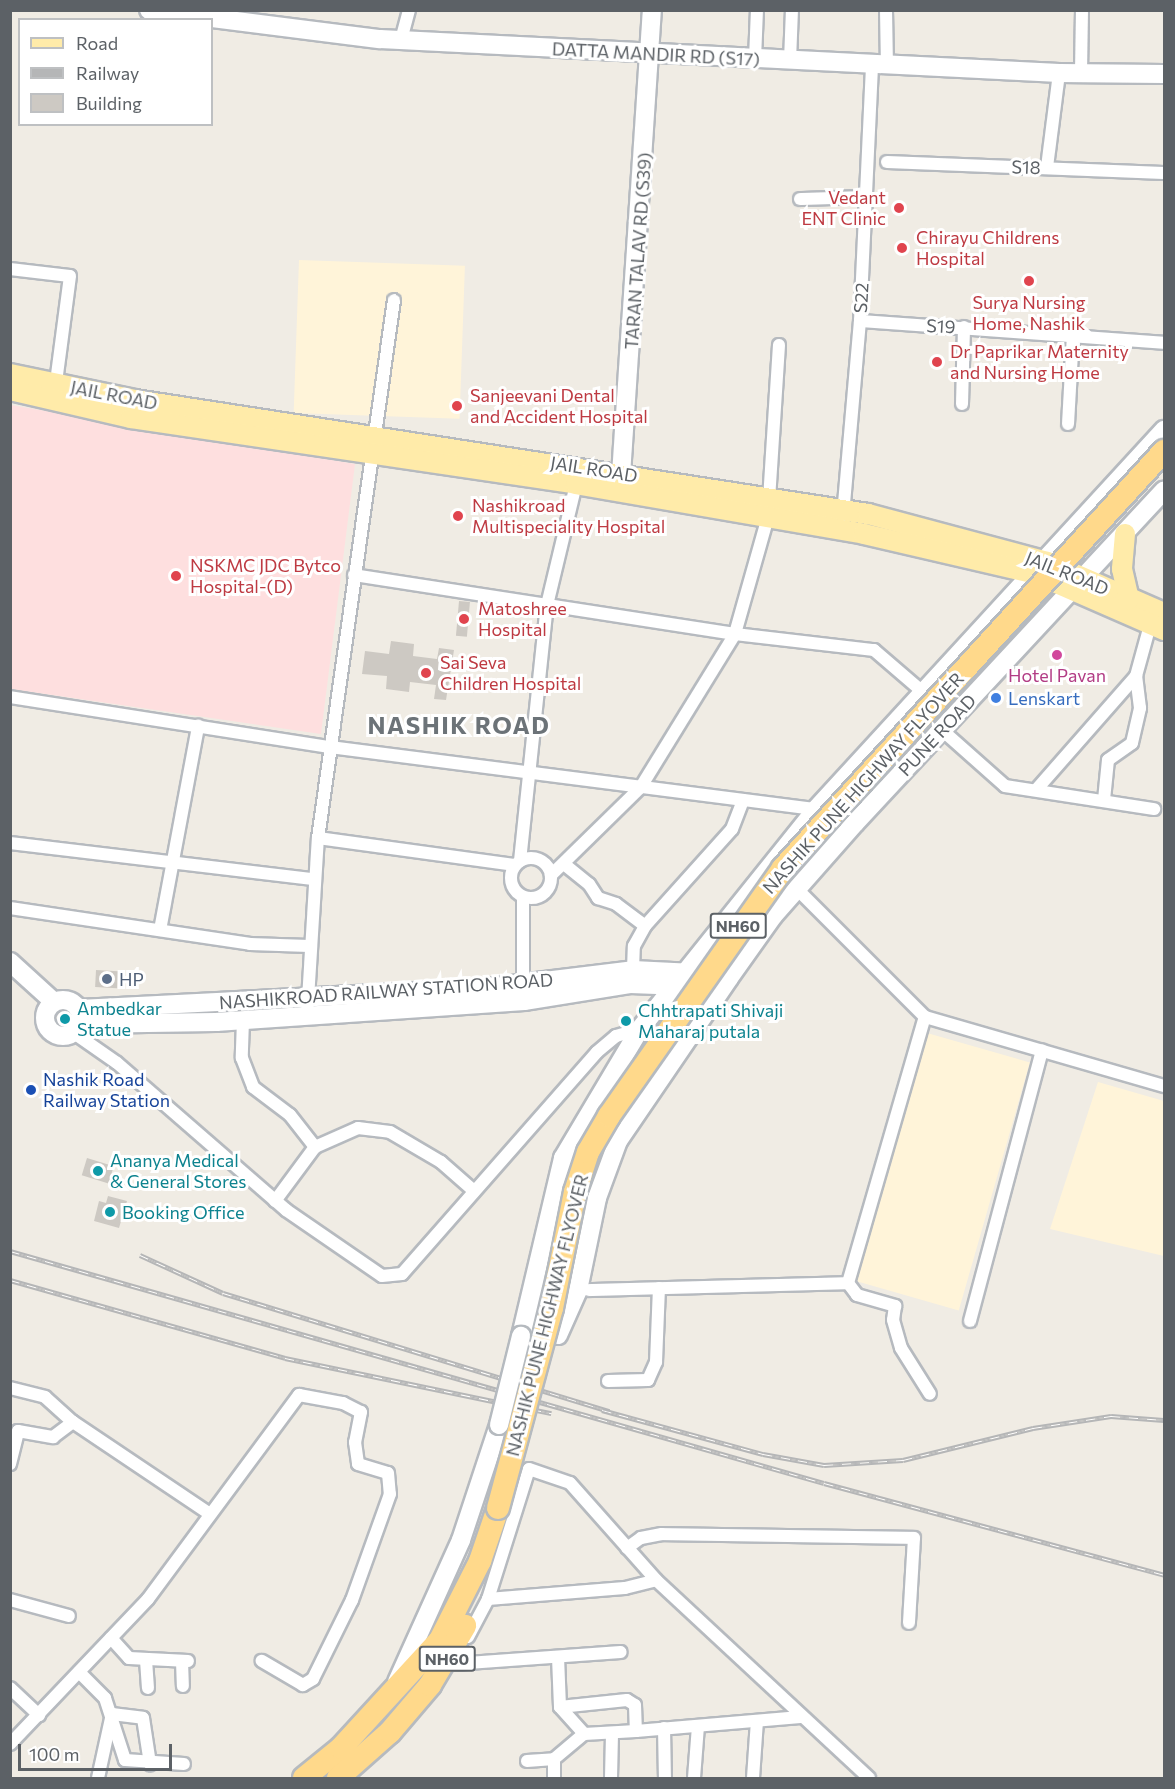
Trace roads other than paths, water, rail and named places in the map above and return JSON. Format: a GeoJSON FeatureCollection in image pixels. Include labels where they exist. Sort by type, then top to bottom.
{"type":"FeatureCollection","features":[{"type":"Feature","properties":{"kind":"highway","name":"NASHIK PUNE HIGHWAY FLYOVER"},"geometry":{"type":"LineString","coordinates":[[338,1779],[390,1732],[430,1686],[488,1579],[547,1328],[575,1192],[588,1152],[609,1116],[783,867],[1164,451]]}},
{"type":"Feature","properties":{"kind":"highway","name":"NASHIK PUNE HIGHWAY FLYOVER"},"geometry":{"type":"LineString","coordinates":[[303,1779],[341,1748],[422,1665],[453,1619],[504,1509],[558,1335],[578,1233],[601,1157],[755,924],[801,867],[1164,474]]}},
{"type":"Feature","properties":{"kind":"main road","name":"DATTA MANDIR RD (S17)"},"geometry":{"type":"LineString","coordinates":[[149,10],[224,16],[401,40],[652,55],[1059,73],[1164,74]]}},
{"type":"Feature","properties":{"kind":"main road","name":"TARAN TALAV RD (S39)"},"geometry":{"type":"LineString","coordinates":[[621,482],[652,55],[652,10]]}},
{"type":"Feature","properties":{"kind":"main road","name":"JAIL ROAD"},"geometry":{"type":"LineString","coordinates":[[10,374],[135,400],[373,435],[769,508],[842,530],[1041,568]]}},
{"type":"Feature","properties":{"kind":"main road","name":"JAIL ROAD"},"geometry":{"type":"LineString","coordinates":[[10,390],[131,418],[370,455],[576,484],[621,482]]}},
{"type":"Feature","properties":{"kind":"main road"},"geometry":{"type":"LineString","coordinates":[[392,1695],[461,1540],[499,1425],[563,1158],[640,1029],[816,809],[1041,568],[1164,430]]}},
{"type":"Feature","properties":{"kind":"main road","name":"PUNE ROAD"},"geometry":{"type":"LineString","coordinates":[[558,1335],[584,1290],[597,1198],[618,1141],[725,984],[797,889],[942,730],[1080,584],[1164,490]]}},
{"type":"Feature","properties":{"kind":"main road","name":"JAIL ROAD"},"geometry":{"type":"LineString","coordinates":[[769,508],[843,510],[1041,568],[1154,619]]}},
{"type":"Feature","properties":{"kind":"main road"},"geometry":{"type":"LineString","coordinates":[[1125,534],[1122,569],[1129,599]]}},
{"type":"Feature","properties":{"kind":"main road","name":"JAIL ROAD"},"geometry":{"type":"LineString","coordinates":[[1080,584],[1129,599],[1154,619]]}},
{"type":"Feature","properties":{"kind":"main road"},"geometry":{"type":"LineString","coordinates":[[10,962],[50,1006]]}},
{"type":"Feature","properties":{"kind":"main road","name":"NASHIKROAD RAILWAY STATION ROAD"},"geometry":{"type":"LineString","coordinates":[[78,1022],[308,997],[523,993],[633,970],[681,978]]}},
{"type":"Feature","properties":{"kind":"main road"},"geometry":{"type":"LineString","coordinates":[[10,976],[50,1006]]}},
{"type":"Feature","properties":{"kind":"main road"},"geometry":{"type":"LineString","coordinates":[[50,1006],[46,1024],[53,1033],[78,1022],[243,1020],[307,1016],[681,978],[725,984]]}},
{"type":"Feature","properties":{"kind":"main road"},"geometry":{"type":"LineString","coordinates":[[50,1006],[71,1001],[78,1022]]}},
{"type":"Feature","properties":{"kind":"street"},"geometry":{"type":"LineString","coordinates":[[401,40],[409,10]]}},
{"type":"Feature","properties":{"kind":"street"},"geometry":{"type":"LineString","coordinates":[[755,59],[757,10]]}},
{"type":"Feature","properties":{"kind":"street"},"geometry":{"type":"LineString","coordinates":[[790,61],[792,10]]}},
{"type":"Feature","properties":{"kind":"street","name":"S22"},"geometry":{"type":"LineString","coordinates":[[842,530],[860,321],[866,197],[886,10]]}},
{"type":"Feature","properties":{"kind":"street"},"geometry":{"type":"LineString","coordinates":[[1081,73],[1082,10]]}},
{"type":"Feature","properties":{"kind":"street"},"geometry":{"type":"LineString","coordinates":[[1047,167],[1059,73]]}},
{"type":"Feature","properties":{"kind":"street","name":"S18"},"geometry":{"type":"LineString","coordinates":[[887,162],[1164,173]]}},
{"type":"Feature","properties":{"kind":"street"},"geometry":{"type":"LineString","coordinates":[[800,200],[866,197]]}},
{"type":"Feature","properties":{"kind":"street"},"geometry":{"type":"LineString","coordinates":[[10,269],[70,276],[56,383]]}},
{"type":"Feature","properties":{"kind":"street"},"geometry":{"type":"LineString","coordinates":[[307,1016],[313,879],[370,455],[394,300]]}},
{"type":"Feature","properties":{"kind":"street","name":"S19"},"geometry":{"type":"LineString","coordinates":[[860,321],[1164,343]]}},
{"type":"Feature","properties":{"kind":"street"},"geometry":{"type":"LineString","coordinates":[[962,404],[964,327]]}},
{"type":"Feature","properties":{"kind":"street"},"geometry":{"type":"LineString","coordinates":[[1068,424],[1073,335]]}},
{"type":"Feature","properties":{"kind":"street"},"geometry":{"type":"LineString","coordinates":[[576,484],[547,605],[526,772],[518,863],[511,883],[523,897],[535,899],[546,892],[551,875],[641,787],[735,634],[769,508],[779,345]]}},
{"type":"Feature","properties":{"kind":"street"},"geometry":{"type":"LineString","coordinates":[[354,575],[735,634],[874,650],[924,693]]}},
{"type":"Feature","properties":{"kind":"street"},"geometry":{"type":"LineString","coordinates":[[1036,790],[1136,676],[1154,619]]}},
{"type":"Feature","properties":{"kind":"street"},"geometry":{"type":"LineString","coordinates":[[1104,800],[1108,760],[1132,743],[1140,708],[1136,676]]}},
{"type":"Feature","properties":{"kind":"street"},"geometry":{"type":"LineString","coordinates":[[10,697],[330,747],[816,809]]}},
{"type":"Feature","properties":{"kind":"street"},"geometry":{"type":"LineString","coordinates":[[160,930],[198,726]]}},
{"type":"Feature","properties":{"kind":"street"},"geometry":{"type":"LineString","coordinates":[[942,730],[1005,786],[1154,809]]}},
{"type":"Feature","properties":{"kind":"street"},"geometry":{"type":"LineString","coordinates":[[633,970],[634,946],[645,926],[732,829],[743,800]]}},
{"type":"Feature","properties":{"kind":"street"},"geometry":{"type":"LineString","coordinates":[[318,838],[518,863],[540,860],[551,875]]}},
{"type":"Feature","properties":{"kind":"street"},"geometry":{"type":"LineString","coordinates":[[10,843],[313,879]]}},
{"type":"Feature","properties":{"kind":"street"},"geometry":{"type":"LineString","coordinates":[[564,864],[598,898],[616,904],[645,926]]}},
{"type":"Feature","properties":{"kind":"street"},"geometry":{"type":"LineString","coordinates":[[797,889],[925,1017],[1164,1086]]}},
{"type":"Feature","properties":{"kind":"street"},"geometry":{"type":"LineString","coordinates":[[523,897],[523,993]]}},
{"type":"Feature","properties":{"kind":"street"},"geometry":{"type":"LineString","coordinates":[[10,908],[160,930],[309,946]]}},
{"type":"Feature","properties":{"kind":"street"},"geometry":{"type":"LineString","coordinates":[[848,1283],[925,1017]]}},
{"type":"Feature","properties":{"kind":"street"},"geometry":{"type":"LineString","coordinates":[[243,1020],[242,1058],[253,1087],[290,1115],[315,1147]]}},
{"type":"Feature","properties":{"kind":"street"},"geometry":{"type":"LineString","coordinates":[[78,1022],[117,1063],[275,1201],[382,1276],[402,1274],[597,1052],[616,1036],[640,1029]]}},
{"type":"Feature","properties":{"kind":"street"},"geometry":{"type":"LineString","coordinates":[[970,1320],[1042,1050]]}},
{"type":"Feature","properties":{"kind":"street"},"geometry":{"type":"LineString","coordinates":[[275,1201],[315,1147],[352,1130],[390,1131],[441,1162],[474,1191]]}},
{"type":"Feature","properties":{"kind":"street"},"geometry":{"type":"LineString","coordinates":[[584,1290],[848,1283]]}},
{"type":"Feature","properties":{"kind":"street"},"geometry":{"type":"LineString","coordinates":[[848,1283],[857,1295],[895,1306],[893,1320],[901,1348],[930,1394]]}},
{"type":"Feature","properties":{"kind":"street"},"geometry":{"type":"LineString","coordinates":[[608,1381],[648,1380],[656,1362],[659,1288]]}},
{"type":"Feature","properties":{"kind":"street"},"geometry":{"type":"LineString","coordinates":[[10,1388],[45,1396],[73,1422],[210,1514]]}},
{"type":"Feature","properties":{"kind":"street"},"geometry":{"type":"LineString","coordinates":[[10,1744],[148,1599],[299,1395],[343,1403],[361,1412],[355,1453],[367,1469],[388,1473],[390,1494],[352,1599],[313,1679],[303,1685],[262,1661]]}},
{"type":"Feature","properties":{"kind":"street"},"geometry":{"type":"LineString","coordinates":[[10,1464],[18,1431],[53,1437],[73,1422]]}},
{"type":"Feature","properties":{"kind":"street"},"geometry":{"type":"LineString","coordinates":[[347,1779],[380,1750],[454,1664],[488,1599],[529,1469],[570,1483],[656,1580],[742,1657],[800,1718],[869,1779]]}},
{"type":"Feature","properties":{"kind":"street"},"geometry":{"type":"LineString","coordinates":[[627,1548],[641,1538],[662,1534],[914,1538],[909,1623]]}},
{"type":"Feature","properties":{"kind":"street"},"geometry":{"type":"LineString","coordinates":[[488,1599],[625,1588],[656,1580]]}},
{"type":"Feature","properties":{"kind":"street"},"geometry":{"type":"LineString","coordinates":[[10,1600],[69,1616]]}},
{"type":"Feature","properties":{"kind":"street"},"geometry":{"type":"LineString","coordinates":[[111,1638],[129,1658],[185,1661],[183,1686]]}},
{"type":"Feature","properties":{"kind":"street"},"geometry":{"type":"LineString","coordinates":[[454,1664],[621,1652]]}},
{"type":"Feature","properties":{"kind":"street"},"geometry":{"type":"LineString","coordinates":[[558,1656],[561,1707],[585,1734]]}},
{"type":"Feature","properties":{"kind":"street"},"geometry":{"type":"LineString","coordinates":[[146,1660],[148,1688]]}},
{"type":"Feature","properties":{"kind":"street"},"geometry":{"type":"LineString","coordinates":[[79,1672],[103,1695],[112,1714],[123,1758],[150,1764],[184,1764]]}},
{"type":"Feature","properties":{"kind":"street"},"geometry":{"type":"LineString","coordinates":[[10,1688],[39,1715]]}},
{"type":"Feature","properties":{"kind":"street"},"geometry":{"type":"LineString","coordinates":[[561,1707],[627,1700],[635,1705],[636,1731]]}},
{"type":"Feature","properties":{"kind":"street"},"geometry":{"type":"LineString","coordinates":[[112,1714],[143,1718],[150,1764]]}},
{"type":"Feature","properties":{"kind":"street"},"geometry":{"type":"LineString","coordinates":[[98,1779],[112,1714]]}},
{"type":"Feature","properties":{"kind":"street"},"geometry":{"type":"LineString","coordinates":[[527,1761],[554,1760],[585,1734],[800,1718]]}},
{"type":"Feature","properties":{"kind":"street"},"geometry":{"type":"LineString","coordinates":[[753,1779],[757,1721]]}},
{"type":"Feature","properties":{"kind":"street"},"geometry":{"type":"LineString","coordinates":[[694,1779],[698,1726]]}},
{"type":"Feature","properties":{"kind":"street"},"geometry":{"type":"LineString","coordinates":[[664,1728],[665,1779]]}},
{"type":"Feature","properties":{"kind":"street"},"geometry":{"type":"LineString","coordinates":[[611,1779],[612,1733]]}},
{"type":"Feature","properties":{"kind":"street"},"geometry":{"type":"LineString","coordinates":[[554,1760],[554,1779]]}},
{"type":"Feature","properties":{"kind":"railway"},"geometry":{"type":"LineString","coordinates":[[10,1251],[824,1483],[1164,1575]]}},
{"type":"Feature","properties":{"kind":"railway"},"geometry":{"type":"LineString","coordinates":[[140,1255],[223,1293],[609,1411]]}},
{"type":"Feature","properties":{"kind":"railway"},"geometry":{"type":"LineString","coordinates":[[10,1280],[285,1358],[551,1413]]}},
{"type":"Feature","properties":{"kind":"railway"},"geometry":{"type":"LineString","coordinates":[[602,1410],[763,1454],[824,1465],[903,1460],[1033,1428],[1111,1416],[1164,1420]]}},
{"type":"Feature","properties":{"kind":"place","name":"Vedant ENT Clinic"},"geometry":{"type":"Point","coordinates":[899,208]}},
{"type":"Feature","properties":{"kind":"place","name":"Chirayu Childrens Hospital"},"geometry":{"type":"Point","coordinates":[902,248]}},
{"type":"Feature","properties":{"kind":"place","name":"Surya Nursing Home, Nashik"},"geometry":{"type":"Point","coordinates":[1029,281]}},
{"type":"Feature","properties":{"kind":"place","name":"Dr Paprikar Maternity and Nursing Home"},"geometry":{"type":"Point","coordinates":[937,362]}},
{"type":"Feature","properties":{"kind":"place","name":"Sanjeevani Dental and Accident Hospital"},"geometry":{"type":"Point","coordinates":[457,406]}},
{"type":"Feature","properties":{"kind":"place","name":"Nashikroad Multispeciality Hospital"},"geometry":{"type":"Point","coordinates":[458,516]}},
{"type":"Feature","properties":{"kind":"place","name":"NSKMC JDC Bytco Hospital-(D)"},"geometry":{"type":"Point","coordinates":[176,576]}},
{"type":"Feature","properties":{"kind":"place","name":"Matoshree Hospital"},"geometry":{"type":"Point","coordinates":[464,619]}},
{"type":"Feature","properties":{"kind":"place","name":"Hotel Pavan"},"geometry":{"type":"Point","coordinates":[1057,655]}},
{"type":"Feature","properties":{"kind":"place","name":"Sai Seva Children Hospital"},"geometry":{"type":"Point","coordinates":[426,673]}},
{"type":"Feature","properties":{"kind":"place","name":"Lenskart"},"geometry":{"type":"Point","coordinates":[996,698]}},
{"type":"Feature","properties":{"kind":"place","name":"HP"},"geometry":{"type":"Point","coordinates":[107,979]}},
{"type":"Feature","properties":{"kind":"place","name":"Ambedkar Statue"},"geometry":{"type":"Point","coordinates":[65,1019]}},
{"type":"Feature","properties":{"kind":"place","name":"Chhtrapati Shivaji Maharaj putala"},"geometry":{"type":"Point","coordinates":[626,1021]}},
{"type":"Feature","properties":{"kind":"place","name":"Nashik Road Railway Station"},"geometry":{"type":"Point","coordinates":[31,1090]}},
{"type":"Feature","properties":{"kind":"place","name":"Ananya Medical & General Stores"},"geometry":{"type":"Point","coordinates":[98,1171]}},
{"type":"Feature","properties":{"kind":"place","name":"Booking Office"},"geometry":{"type":"Point","coordinates":[110,1212]}},
{"type":"Feature","properties":{"kind":"district","name":"NASHIK ROAD"},"geometry":{"type":"Point","coordinates":[459,725]}}]}
